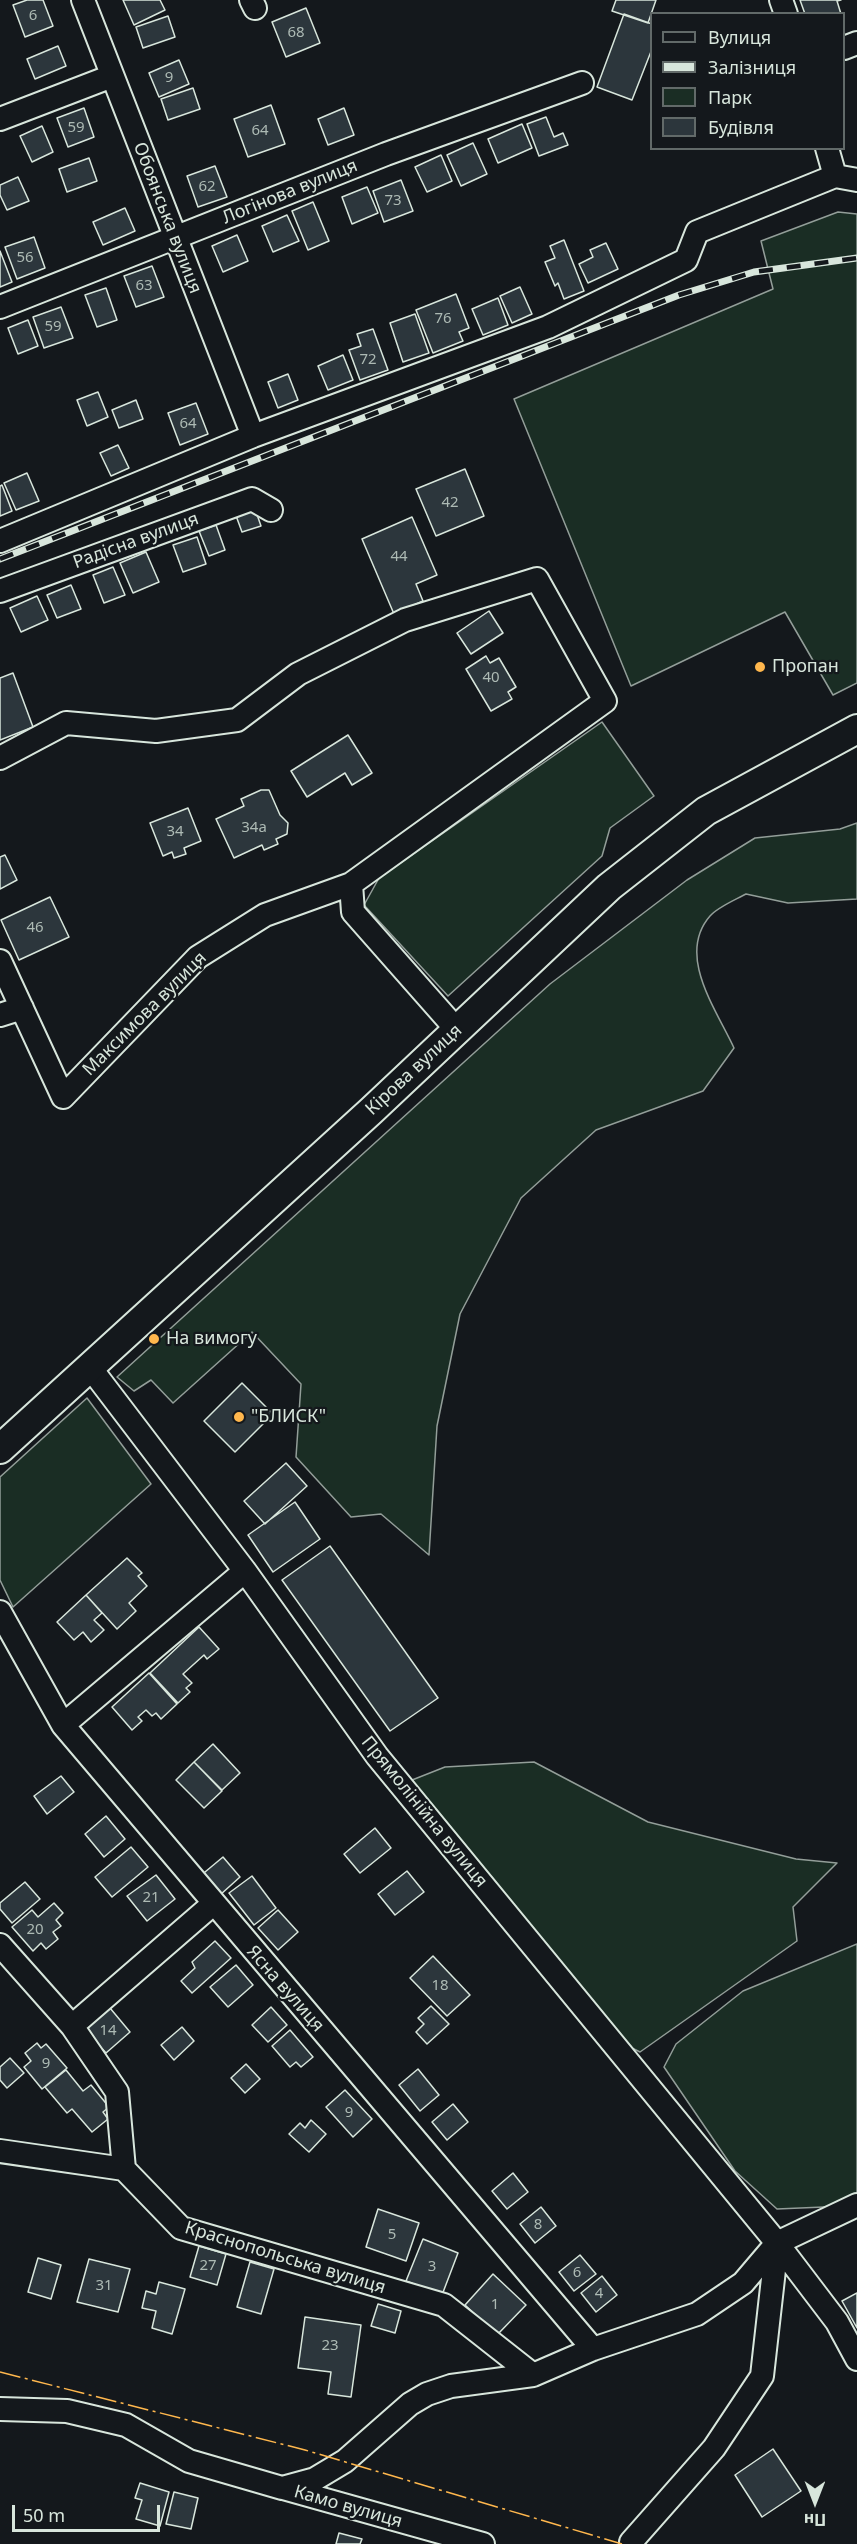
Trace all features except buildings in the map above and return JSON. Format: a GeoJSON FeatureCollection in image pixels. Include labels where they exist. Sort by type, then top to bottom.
{"type":"FeatureCollection","features":[{"type":"Feature","properties":{"kind":"main road","name":"Кірова вулиця"},"geometry":{"type":"LineString","coordinates":[[0,1449],[457,1030],[609,887],[706,811],[857,729]]}},
{"type":"Feature","properties":{"kind":"street","name":"Обоянська вулиця"},"geometry":{"type":"LineString","coordinates":[[83,0],[253,436]]}},
{"type":"Feature","properties":{"kind":"street"},"geometry":{"type":"LineString","coordinates":[[0,119],[112,76]]}},
{"type":"Feature","properties":{"kind":"street","name":"Логінова вулиця"},"geometry":{"type":"LineString","coordinates":[[0,307],[386,154],[582,83]]}},
{"type":"Feature","properties":{"kind":"street"},"geometry":{"type":"LineString","coordinates":[[0,541],[253,436],[548,327],[686,260],[697,232],[846,178],[828,150]]}},
{"type":"Feature","properties":{"kind":"street","name":"Радісна вулиця"},"geometry":{"type":"LineString","coordinates":[[0,591],[252,499],[271,510]]}},
{"type":"Feature","properties":{"kind":"street","name":"Максимова вулиця"},"geometry":{"type":"LineString","coordinates":[[0,758],[66,723],[156,731],[237,720],[298,674],[405,620],[537,579],[605,701],[351,884],[265,915],[198,957],[63,1097],[22,1008]]}},
{"type":"Feature","properties":{"kind":"street"},"geometry":{"type":"LineString","coordinates":[[351,884],[353,912],[457,1030]]}},
{"type":"Feature","properties":{"kind":"street"},"geometry":{"type":"LineString","coordinates":[[0,961],[22,1008],[0,1015]]}},
{"type":"Feature","properties":{"kind":"street","name":"Прямолінійна вулиця"},"geometry":{"type":"LineString","coordinates":[[89,1366],[245,1572],[377,1756],[777,2243],[837,2322],[857,2359]]}},
{"type":"Feature","properties":{"kind":"street"},"geometry":{"type":"LineString","coordinates":[[63,1725],[245,1572]]}},
{"type":"Feature","properties":{"kind":"street","name":"Ясна вулиця"},"geometry":{"type":"LineString","coordinates":[[0,1612],[63,1725],[593,2349]]}},
{"type":"Feature","properties":{"kind":"street"},"geometry":{"type":"LineString","coordinates":[[72,2026],[213,1904]]}},
{"type":"Feature","properties":{"kind":"street"},"geometry":{"type":"LineString","coordinates":[[0,1945],[72,2026],[117,2092],[124,2169],[0,2151]]}},
{"type":"Feature","properties":{"kind":"street","name":"Краснопольська вулиця"},"geometry":{"type":"LineString","coordinates":[[124,2169],[180,2229],[444,2305],[533,2375]]}},
{"type":"Feature","properties":{"kind":"street"},"geometry":{"type":"LineString","coordinates":[[282,2488],[315,2480],[345,2461],[410,2404],[427,2394],[451,2386],[533,2375],[593,2349],[697,2314],[743,2283],[777,2243],[857,2205]]}},
{"type":"Feature","properties":{"kind":"street"},"geometry":{"type":"LineString","coordinates":[[632,2543],[714,2448],[762,2376],[777,2243]]}},
{"type":"Feature","properties":{"kind":"street","name":"Камо вулиця"},"geometry":{"type":"LineString","coordinates":[[0,2409],[67,2411],[126,2425],[189,2461],[483,2544]]}},
{"type":"Feature","properties":{"kind":"green space"},"geometry":{"type":"Polygon","coordinates":[[[838,212],[857,214],[857,683],[833,695],[785,612],[631,686],[514,399],[773,289],[761,241],[838,212]]]}},
{"type":"Feature","properties":{"kind":"green space"},"geometry":{"type":"Polygon","coordinates":[[[602,722],[654,796],[610,828],[602,856],[448,996],[364,905],[379,878],[602,722]]]}},
{"type":"Feature","properties":{"kind":"green space"},"geometry":{"type":"Polygon","coordinates":[[[857,823],[857,899],[788,903],[746,894],[713,913],[701,931],[697,948],[702,982],[734,1048],[703,1091],[596,1130],[521,1198],[460,1314],[437,1426],[429,1555],[381,1514],[351,1517],[296,1457],[301,1384],[252,1332],[173,1403],[151,1380],[134,1391],[117,1377],[550,984],[687,880],[755,838],[840,829],[857,823]]]}},
{"type":"Feature","properties":{"kind":"green space"},"geometry":{"type":"Polygon","coordinates":[[[87,1398],[151,1484],[13,1607],[0,1580],[0,1477],[87,1398]]]}},
{"type":"Feature","properties":{"kind":"green space"},"geometry":{"type":"Polygon","coordinates":[[[534,1762],[648,1822],[796,1859],[837,1863],[793,1907],[797,1941],[640,2052],[624,2044],[407,1782],[445,1767],[534,1762]]]}},
{"type":"Feature","properties":{"kind":"green space"},"geometry":{"type":"Polygon","coordinates":[[[857,1944],[857,2201],[847,2206],[777,2209],[735,2171],[664,2067],[676,2044],[743,1991],[857,1944]]]}},
{"type":"Feature","properties":{"kind":"railway"},"geometry":{"type":"LineString","coordinates":[[0,559],[679,295],[754,272],[857,258]]}},
{"type":"Feature","properties":{"kind":"power"},"geometry":{"type":"LineString","coordinates":[[0,2372],[305,2450],[622,2544]]}},
{"type":"Feature","properties":{"kind":"place","name":"Пропан"},"geometry":{"type":"Point","coordinates":[760,667]}},
{"type":"Feature","properties":{"kind":"place","name":"На вимогу"},"geometry":{"type":"Point","coordinates":[154,1339]}},
{"type":"Feature","properties":{"kind":"place","name":"\"БЛИСК\""},"geometry":{"type":"Point","coordinates":[239,1417]}}]}
